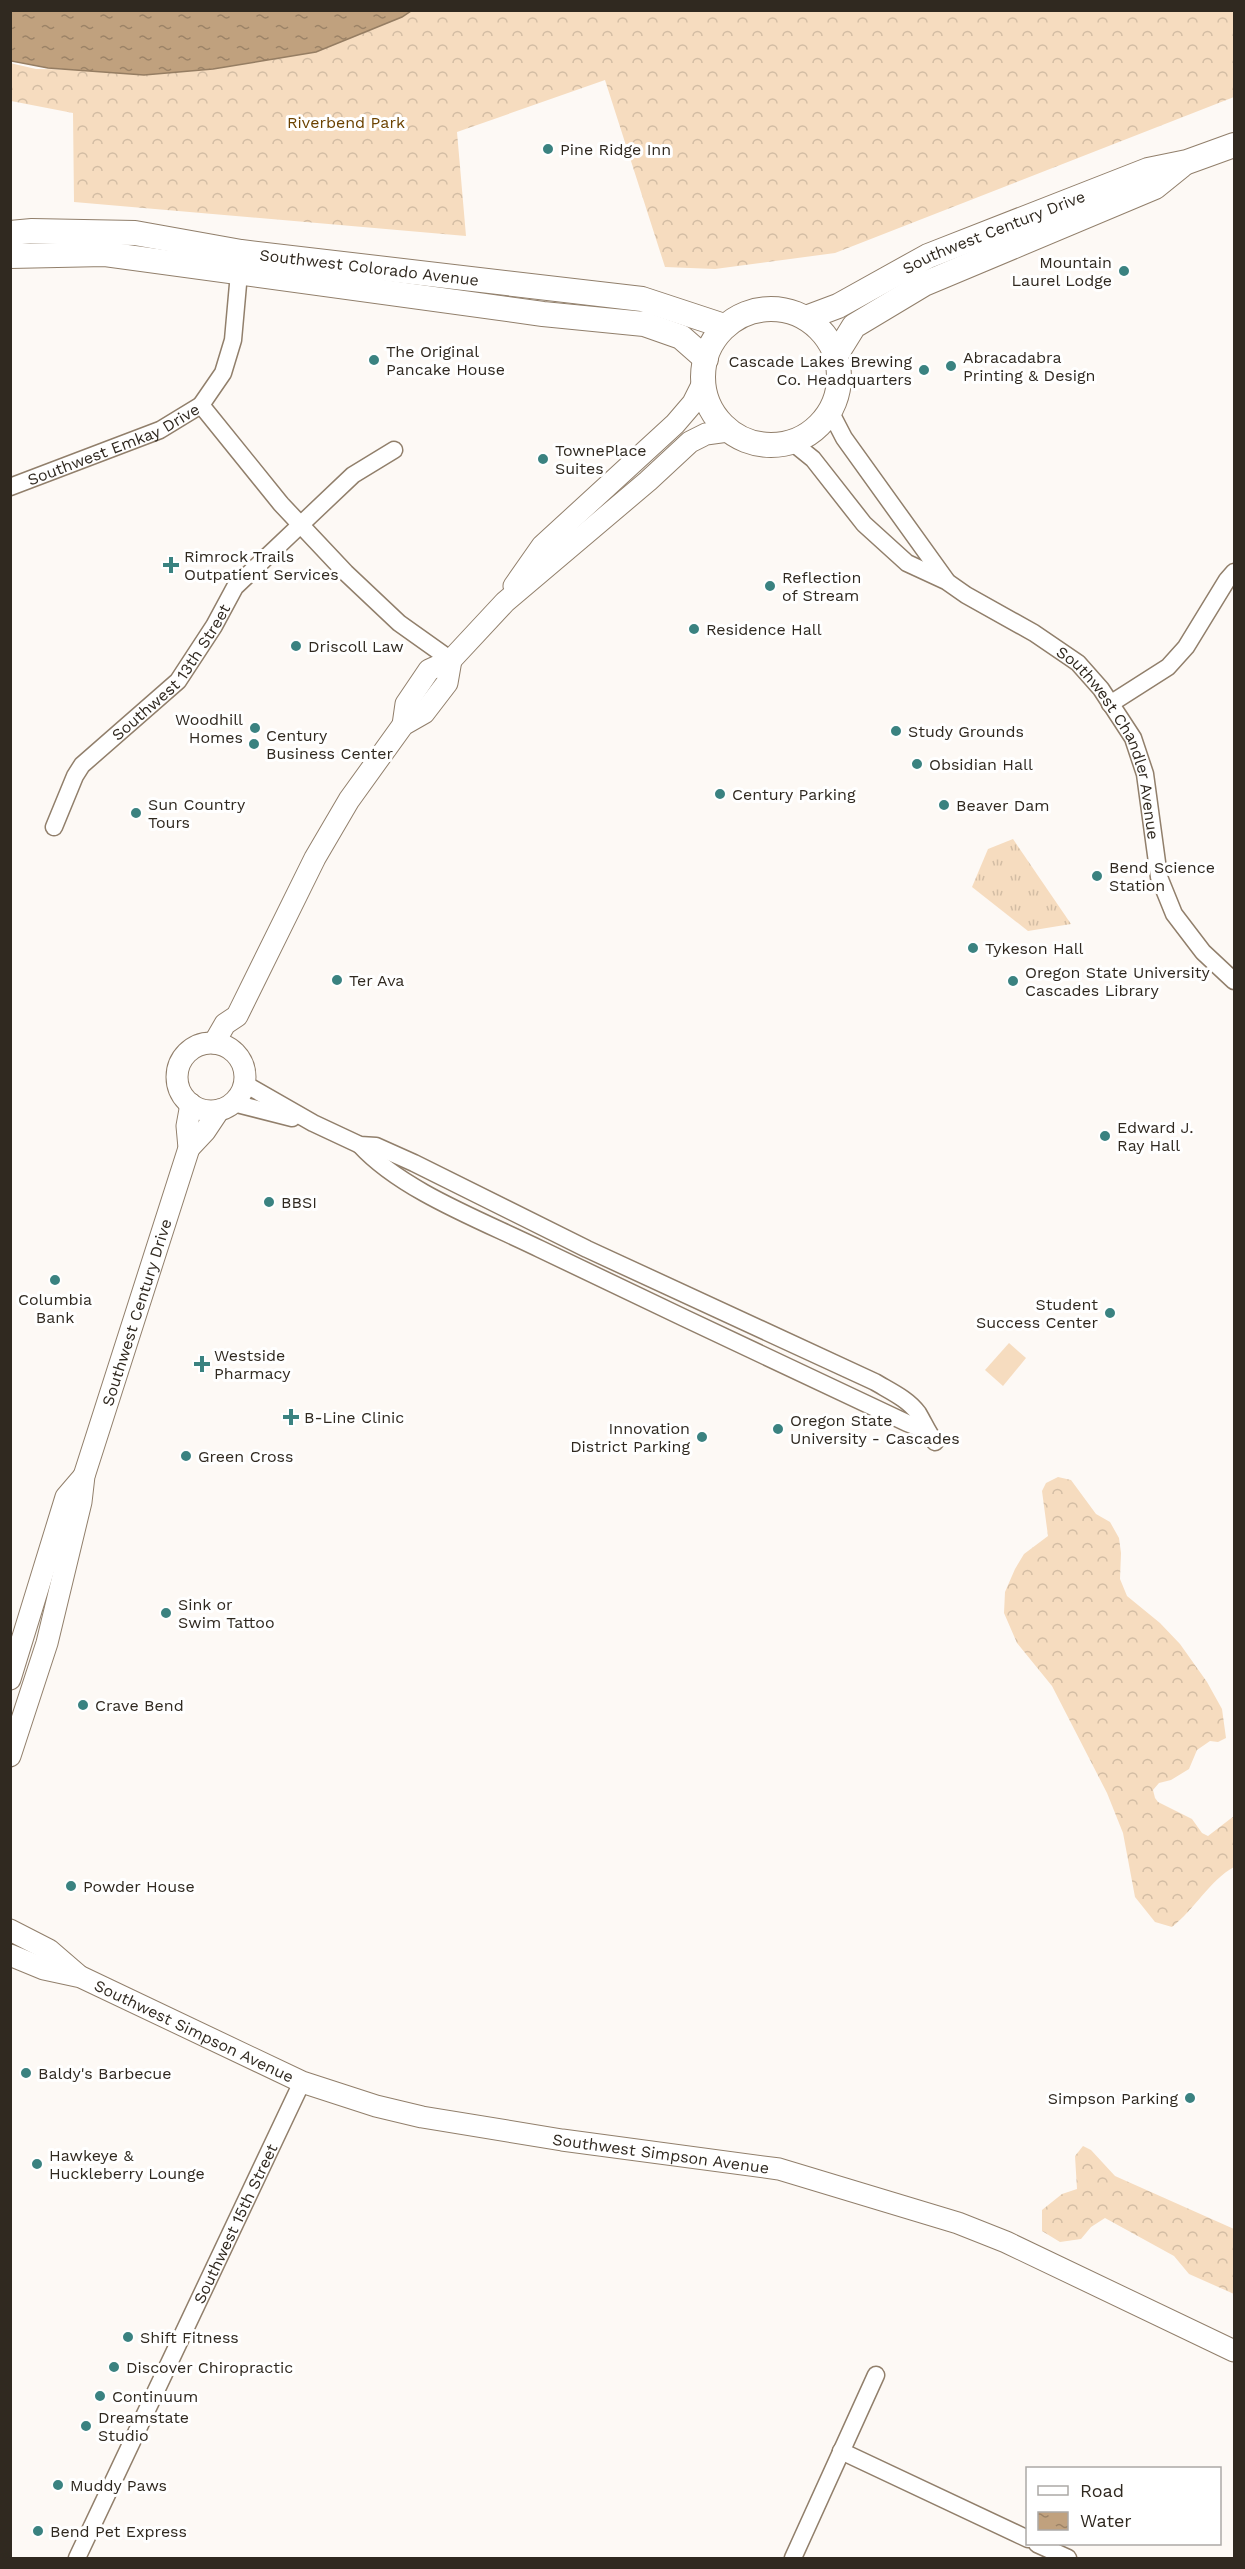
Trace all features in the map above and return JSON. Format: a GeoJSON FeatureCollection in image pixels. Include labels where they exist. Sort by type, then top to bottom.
{"type":"FeatureCollection","features":[{"type":"Feature","properties":{"kind":"main road","name":"Southwest Century Drive"},"geometry":{"type":"LineString","coordinates":[[806,318],[838,306],[928,256],[1148,170],[1187,162],[1234,145]]}},
{"type":"Feature","properties":{"kind":"main road","name":"Southwest Century Drive"},"geometry":{"type":"LineString","coordinates":[[836,355],[854,326],[924,284],[1155,187],[1187,162]]}},
{"type":"Feature","properties":{"kind":"main road","name":"Southwest Colorado Avenue"},"geometry":{"type":"LineString","coordinates":[[10,232],[135,233],[240,263],[543,314],[644,324],[681,337],[706,359]]}},
{"type":"Feature","properties":{"kind":"main road","name":"Southwest Colorado Avenue"},"geometry":{"type":"LineString","coordinates":[[10,256],[105,254],[240,263],[642,299],[724,326]]}},
{"type":"Feature","properties":{"kind":"main road"},"geometry":{"type":"LineString","coordinates":[[763,308],[785,310],[806,318],[823,332],[836,355],[839,371],[838,392],[830,411],[807,435],[792,442],[770,445],[748,441],[728,431],[713,415],[701,387],[706,359],[724,326],[742,314],[763,308]]}},
{"type":"Feature","properties":{"kind":"street","name":"Southwest Emkay Drive"},"geometry":{"type":"LineString","coordinates":[[10,487],[160,430],[201,405],[223,373],[233,340],[240,263]]}},
{"type":"Feature","properties":{"kind":"street","name":"Southwest Century Drive"},"geometry":{"type":"LineString","coordinates":[[505,602],[521,573],[542,546],[675,424],[693,403],[701,387]]}},
{"type":"Feature","properties":{"kind":"street"},"geometry":{"type":"LineString","coordinates":[[201,405],[281,504],[346,573],[399,623],[451,660]]}},
{"type":"Feature","properties":{"kind":"street","name":"Southwest Chandler Avenue"},"geometry":{"type":"LineString","coordinates":[[830,411],[844,438],[946,581]]}},
{"type":"Feature","properties":{"kind":"street","name":"Southwest Century Drive"},"geometry":{"type":"LineString","coordinates":[[12,1746],[47,1643],[81,1502],[84,1476],[189,1148],[187,1126],[190,1104],[179,1086],[180,1065],[193,1049],[214,1043],[225,1024],[237,1016],[315,858],[349,800],[403,725],[406,704],[429,670],[451,660],[505,602],[648,481],[690,442],[706,434],[728,431]]}},
{"type":"Feature","properties":{"kind":"street","name":"Southwest Chandler Avenue"},"geometry":{"type":"LineString","coordinates":[[792,442],[813,459],[864,524],[907,563],[946,581],[966,595],[1034,633],[1078,663],[1133,738],[1145,774],[1159,877],[1173,914],[1203,952],[1234,981]]}},
{"type":"Feature","properties":{"kind":"street","name":"Southwest 13th Street"},"geometry":{"type":"LineString","coordinates":[[54,827],[82,765],[178,681],[214,626],[235,587],[353,475],[394,450]]}},
{"type":"Feature","properties":{"kind":"street"},"geometry":{"type":"LineString","coordinates":[[1110,705],[1168,667],[1186,647],[1234,572]]}},
{"type":"Feature","properties":{"kind":"street","name":"Southwest Century Drive"},"geometry":{"type":"LineString","coordinates":[[234,1052],[241,1034],[237,1016]]}},
{"type":"Feature","properties":{"kind":"street"},"geometry":{"type":"LineString","coordinates":[[214,1043],[234,1052],[241,1061],[245,1072],[245,1084],[314,1124],[360,1145],[376,1146],[414,1163],[587,1249],[875,1382],[901,1397],[918,1414],[930,1436],[406,1184],[372,1158],[360,1145]]}},
{"type":"Feature","properties":{"kind":"street","name":"Southwest Century Drive"},"geometry":{"type":"LineString","coordinates":[[189,1148],[226,1107],[241,1095],[245,1084]]}},
{"type":"Feature","properties":{"kind":"street"},"geometry":{"type":"LineString","coordinates":[[190,1104],[200,1109],[226,1107],[314,1124]]}},
{"type":"Feature","properties":{"kind":"street","name":"Southwest Century Drive"},"geometry":{"type":"LineString","coordinates":[[10,1680],[66,1497],[84,1476]]}},
{"type":"Feature","properties":{"kind":"street"},"geometry":{"type":"LineString","coordinates":[[10,1718],[19,1688],[17,1658]]}},
{"type":"Feature","properties":{"kind":"street","name":"Southwest Simpson Avenue"},"geometry":{"type":"LineString","coordinates":[[10,1930],[49,1950],[81,1977]]}},
{"type":"Feature","properties":{"kind":"street","name":"Southwest Simpson Avenue"},"geometry":{"type":"LineString","coordinates":[[10,1955],[44,1969],[81,1977],[302,2082],[376,2106],[422,2117],[562,2140],[780,2169],[958,2223],[1006,2242],[1234,2351]]}},
{"type":"Feature","properties":{"kind":"street","name":"Southwest 15th Street"},"geometry":{"type":"LineString","coordinates":[[77,2559],[302,2082]]}},
{"type":"Feature","properties":{"kind":"street"},"geometry":{"type":"LineString","coordinates":[[793,2559],[876,2375]]}},
{"type":"Feature","properties":{"kind":"street"},"geometry":{"type":"LineString","coordinates":[[841,2451],[1026,2538]]}},
{"type":"Feature","properties":{"kind":"street"},"geometry":{"type":"LineString","coordinates":[[1039,2545],[1068,2559]]}},
{"type":"Feature","properties":{"kind":"green space","name":"Riverbend Park"},"geometry":{"type":"Polygon","coordinates":[[[338,10],[1234,11],[1234,97],[835,253],[715,269],[665,267],[605,80],[457,132],[466,236],[74,202],[73,113],[11,101],[10,63],[36,69],[105,70],[338,10]]]}},
{"type":"Feature","properties":{"kind":"green space"},"geometry":{"type":"Polygon","coordinates":[[[1013,839],[1071,924],[1028,931],[972,887],[988,849],[1013,839]]]}},
{"type":"Feature","properties":{"kind":"green space"},"geometry":{"type":"Polygon","coordinates":[[[1009,1343],[1026,1358],[1003,1386],[985,1370],[1009,1343]]]}},
{"type":"Feature","properties":{"kind":"green space"},"geometry":{"type":"Polygon","coordinates":[[[1058,1477],[1071,1480],[1096,1514],[1110,1522],[1119,1538],[1120,1579],[1127,1596],[1160,1623],[1180,1644],[1207,1682],[1222,1709],[1226,1738],[1218,1742],[1210,1741],[1197,1750],[1189,1769],[1171,1780],[1159,1783],[1153,1790],[1158,1802],[1192,1819],[1202,1833],[1208,1836],[1234,1816],[1234,1867],[1209,1887],[1172,1927],[1155,1922],[1135,1897],[1123,1833],[1107,1793],[1052,1686],[1017,1643],[1004,1613],[1005,1592],[1015,1569],[1024,1554],[1048,1536],[1042,1491],[1046,1483],[1058,1477]]]}},
{"type":"Feature","properties":{"kind":"green space"},"geometry":{"type":"Polygon","coordinates":[[[1083,2146],[1091,2150],[1115,2176],[1234,2229],[1234,2294],[1189,2274],[1174,2256],[1105,2218],[1091,2227],[1081,2239],[1060,2242],[1042,2231],[1042,2210],[1062,2194],[1077,2189],[1075,2156],[1083,2146]]]}},
{"type":"Feature","properties":{"kind":"water"},"geometry":{"type":"Polygon","coordinates":[[[10,11],[411,11],[402,17],[316,52],[213,69],[144,75],[48,68],[11,61],[10,11]]]}},
{"type":"Feature","properties":{"kind":"place","name":"Pine Ridge Inn"},"geometry":{"type":"Point","coordinates":[548,149]}},
{"type":"Feature","properties":{"kind":"place","name":"Mountain Laurel Lodge"},"geometry":{"type":"Point","coordinates":[1124,271]}},
{"type":"Feature","properties":{"kind":"place","name":"The Original Pancake House"},"geometry":{"type":"Point","coordinates":[374,360]}},
{"type":"Feature","properties":{"kind":"place","name":"Abracadabra Printing & Design"},"geometry":{"type":"Point","coordinates":[951,366]}},
{"type":"Feature","properties":{"kind":"place","name":"Cascade Lakes Brewing Co. Headquarters"},"geometry":{"type":"Point","coordinates":[924,370]}},
{"type":"Feature","properties":{"kind":"place","name":"TownePlace Suites"},"geometry":{"type":"Point","coordinates":[543,459]}},
{"type":"Feature","properties":{"kind":"place","name":"Rimrock Trails Outpatient Services"},"geometry":{"type":"Point","coordinates":[171,565]}},
{"type":"Feature","properties":{"kind":"place","name":"Reflection of Stream"},"geometry":{"type":"Point","coordinates":[770,586]}},
{"type":"Feature","properties":{"kind":"place","name":"Residence Hall"},"geometry":{"type":"Point","coordinates":[694,629]}},
{"type":"Feature","properties":{"kind":"place","name":"Driscoll Law"},"geometry":{"type":"Point","coordinates":[296,646]}},
{"type":"Feature","properties":{"kind":"place","name":"Woodhill Homes"},"geometry":{"type":"Point","coordinates":[255,728]}},
{"type":"Feature","properties":{"kind":"place","name":"Study Grounds"},"geometry":{"type":"Point","coordinates":[896,731]}},
{"type":"Feature","properties":{"kind":"place","name":"Century Business Center"},"geometry":{"type":"Point","coordinates":[254,744]}},
{"type":"Feature","properties":{"kind":"place","name":"Obsidian Hall"},"geometry":{"type":"Point","coordinates":[917,764]}},
{"type":"Feature","properties":{"kind":"place","name":"Century Parking"},"geometry":{"type":"Point","coordinates":[720,794]}},
{"type":"Feature","properties":{"kind":"place","name":"Beaver Dam"},"geometry":{"type":"Point","coordinates":[944,805]}},
{"type":"Feature","properties":{"kind":"place","name":"Sun Country Tours"},"geometry":{"type":"Point","coordinates":[136,813]}},
{"type":"Feature","properties":{"kind":"place","name":"Bend Science Station"},"geometry":{"type":"Point","coordinates":[1097,876]}},
{"type":"Feature","properties":{"kind":"place","name":"Tykeson Hall"},"geometry":{"type":"Point","coordinates":[973,948]}},
{"type":"Feature","properties":{"kind":"place","name":"Ter Ava"},"geometry":{"type":"Point","coordinates":[337,980]}},
{"type":"Feature","properties":{"kind":"place","name":"Oregon State University Cascades Library"},"geometry":{"type":"Point","coordinates":[1013,981]}},
{"type":"Feature","properties":{"kind":"place","name":"Edward J. Ray Hall"},"geometry":{"type":"Point","coordinates":[1105,1136]}},
{"type":"Feature","properties":{"kind":"place","name":"BBSI"},"geometry":{"type":"Point","coordinates":[269,1202]}},
{"type":"Feature","properties":{"kind":"place","name":"Columbia Bank"},"geometry":{"type":"Point","coordinates":[55,1280]}},
{"type":"Feature","properties":{"kind":"place","name":"Student Success Center"},"geometry":{"type":"Point","coordinates":[1110,1313]}},
{"type":"Feature","properties":{"kind":"place","name":"Westside Pharmacy"},"geometry":{"type":"Point","coordinates":[202,1364]}},
{"type":"Feature","properties":{"kind":"place","name":"B-Line Clinic"},"geometry":{"type":"Point","coordinates":[291,1417]}},
{"type":"Feature","properties":{"kind":"place","name":"Oregon State University - Cascades"},"geometry":{"type":"Point","coordinates":[778,1429]}},
{"type":"Feature","properties":{"kind":"place","name":"Innovation District Parking"},"geometry":{"type":"Point","coordinates":[702,1437]}},
{"type":"Feature","properties":{"kind":"place","name":"Green Cross"},"geometry":{"type":"Point","coordinates":[186,1456]}},
{"type":"Feature","properties":{"kind":"place","name":"Sink or Swim Tattoo"},"geometry":{"type":"Point","coordinates":[166,1613]}},
{"type":"Feature","properties":{"kind":"place","name":"Crave Bend"},"geometry":{"type":"Point","coordinates":[83,1705]}},
{"type":"Feature","properties":{"kind":"place","name":"Powder House"},"geometry":{"type":"Point","coordinates":[71,1886]}},
{"type":"Feature","properties":{"kind":"place","name":"Baldy's Barbecue"},"geometry":{"type":"Point","coordinates":[26,2073]}},
{"type":"Feature","properties":{"kind":"place","name":"Simpson Parking"},"geometry":{"type":"Point","coordinates":[1190,2098]}},
{"type":"Feature","properties":{"kind":"place","name":"Hawkeye & Huckleberry Lounge"},"geometry":{"type":"Point","coordinates":[37,2164]}},
{"type":"Feature","properties":{"kind":"place","name":"Shift Fitness"},"geometry":{"type":"Point","coordinates":[128,2337]}},
{"type":"Feature","properties":{"kind":"place","name":"Discover Chiropractic"},"geometry":{"type":"Point","coordinates":[114,2367]}},
{"type":"Feature","properties":{"kind":"place","name":"Continuum"},"geometry":{"type":"Point","coordinates":[100,2396]}},
{"type":"Feature","properties":{"kind":"place","name":"Dreamstate Studio"},"geometry":{"type":"Point","coordinates":[86,2426]}},
{"type":"Feature","properties":{"kind":"place","name":"Muddy Paws"},"geometry":{"type":"Point","coordinates":[58,2485]}},
{"type":"Feature","properties":{"kind":"place","name":"Bend Pet Express"},"geometry":{"type":"Point","coordinates":[38,2531]}}]}
